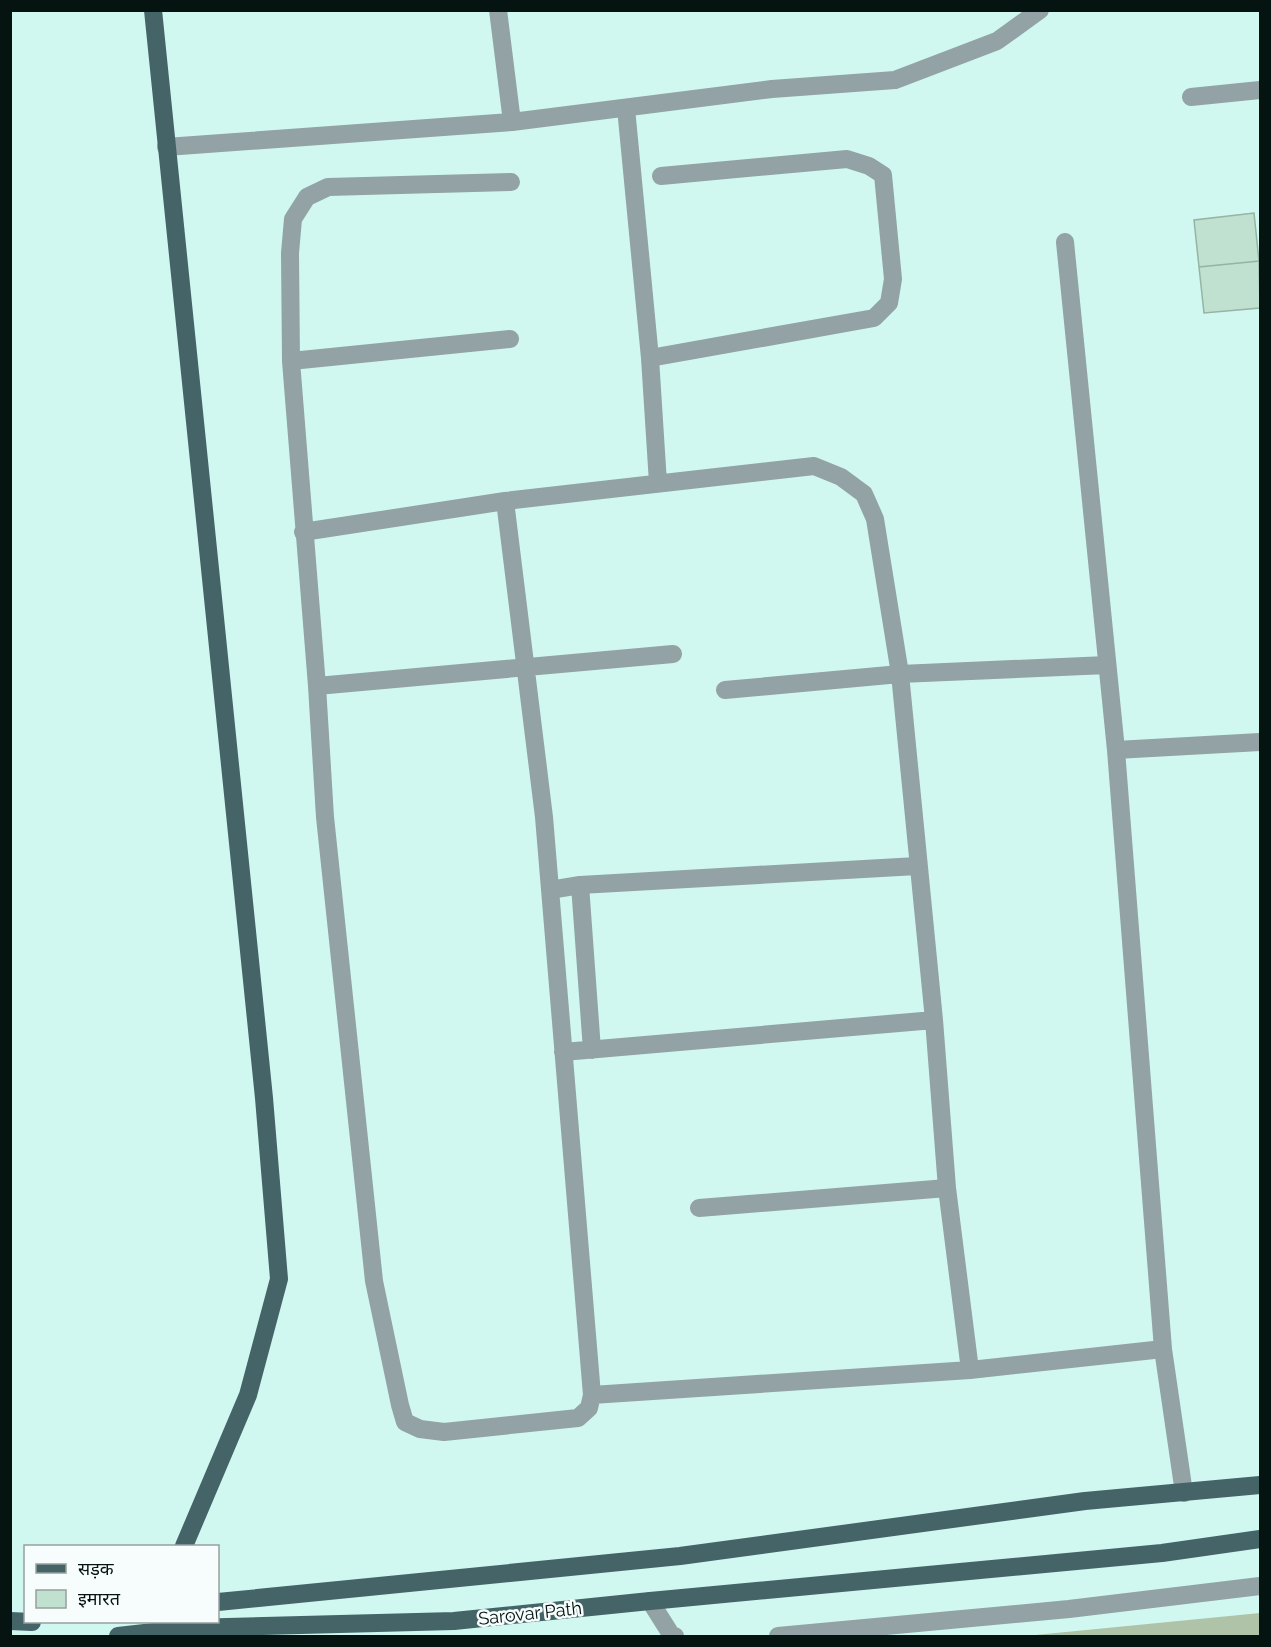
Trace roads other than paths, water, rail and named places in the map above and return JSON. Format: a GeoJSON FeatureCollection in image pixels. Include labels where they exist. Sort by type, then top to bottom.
{"type":"FeatureCollection","features":[{"type":"Feature","properties":{"kind":"main road"},"geometry":{"type":"LineString","coordinates":[[153,10],[264,1098],[279,1280],[248,1395],[184,1545]]}},
{"type":"Feature","properties":{"kind":"main road"},"geometry":{"type":"LineString","coordinates":[[219,1602],[680,1556],[1085,1501],[1260,1485]]}},
{"type":"Feature","properties":{"kind":"main road","name":"Sarovar Path"},"geometry":{"type":"LineString","coordinates":[[118,1636],[191,1632],[449,1629],[650,1600],[1162,1553],[1260,1539]]}},
{"type":"Feature","properties":{"kind":"street"},"geometry":{"type":"LineString","coordinates":[[498,10],[512,122]]}},
{"type":"Feature","properties":{"kind":"street"},"geometry":{"type":"LineString","coordinates":[[166,147],[512,122],[771,89],[895,80],[997,41],[1040,10]]}},
{"type":"Feature","properties":{"kind":"street"},"geometry":{"type":"LineString","coordinates":[[1191,97],[1260,90]]}},
{"type":"Feature","properties":{"kind":"street"},"geometry":{"type":"LineString","coordinates":[[626,108],[650,358],[658,483]]}},
{"type":"Feature","properties":{"kind":"street"},"geometry":{"type":"LineString","coordinates":[[650,358],[874,318],[889,303],[893,279],[883,175],[869,166],[847,159],[661,176]]}},
{"type":"Feature","properties":{"kind":"street"},"geometry":{"type":"LineString","coordinates":[[505,501],[544,817],[592,1395],[589,1408],[578,1418],[444,1432],[420,1429],[405,1422],[375,1281],[324,817],[317,686],[291,361],[290,253],[292,219],[307,197],[328,187],[512,183]]}},
{"type":"Feature","properties":{"kind":"street"},"geometry":{"type":"LineString","coordinates":[[1065,242],[1116,750],[1163,1348],[1184,1493]]}},
{"type":"Feature","properties":{"kind":"street"},"geometry":{"type":"LineString","coordinates":[[291,361],[510,339]]}},
{"type":"Feature","properties":{"kind":"street"},"geometry":{"type":"LineString","coordinates":[[303,532],[505,501],[814,466],[841,477],[864,494],[875,519],[900,674],[917,866],[934,1020],[947,1188],[970,1370]]}},
{"type":"Feature","properties":{"kind":"street"},"geometry":{"type":"LineString","coordinates":[[317,686],[673,654]]}},
{"type":"Feature","properties":{"kind":"street"},"geometry":{"type":"LineString","coordinates":[[724,690],[900,674],[1107,665]]}},
{"type":"Feature","properties":{"kind":"street"},"geometry":{"type":"LineString","coordinates":[[1116,750],[1260,748]]}},
{"type":"Feature","properties":{"kind":"street"},"geometry":{"type":"LineString","coordinates":[[550,890],[579,885],[917,866]]}},
{"type":"Feature","properties":{"kind":"street"},"geometry":{"type":"LineString","coordinates":[[579,885],[592,1050]]}},
{"type":"Feature","properties":{"kind":"street"},"geometry":{"type":"LineString","coordinates":[[563,1052],[934,1020]]}},
{"type":"Feature","properties":{"kind":"street"},"geometry":{"type":"LineString","coordinates":[[699,1208],[947,1188]]}},
{"type":"Feature","properties":{"kind":"street"},"geometry":{"type":"LineString","coordinates":[[592,1395],[970,1370],[1163,1348]]}},
{"type":"Feature","properties":{"kind":"street"},"geometry":{"type":"LineString","coordinates":[[778,1636],[1069,1609],[1260,1586]]}},
{"type":"Feature","properties":{"kind":"street"},"geometry":{"type":"LineString","coordinates":[[650,1600],[672,1636],[675,1636]]}}]}
